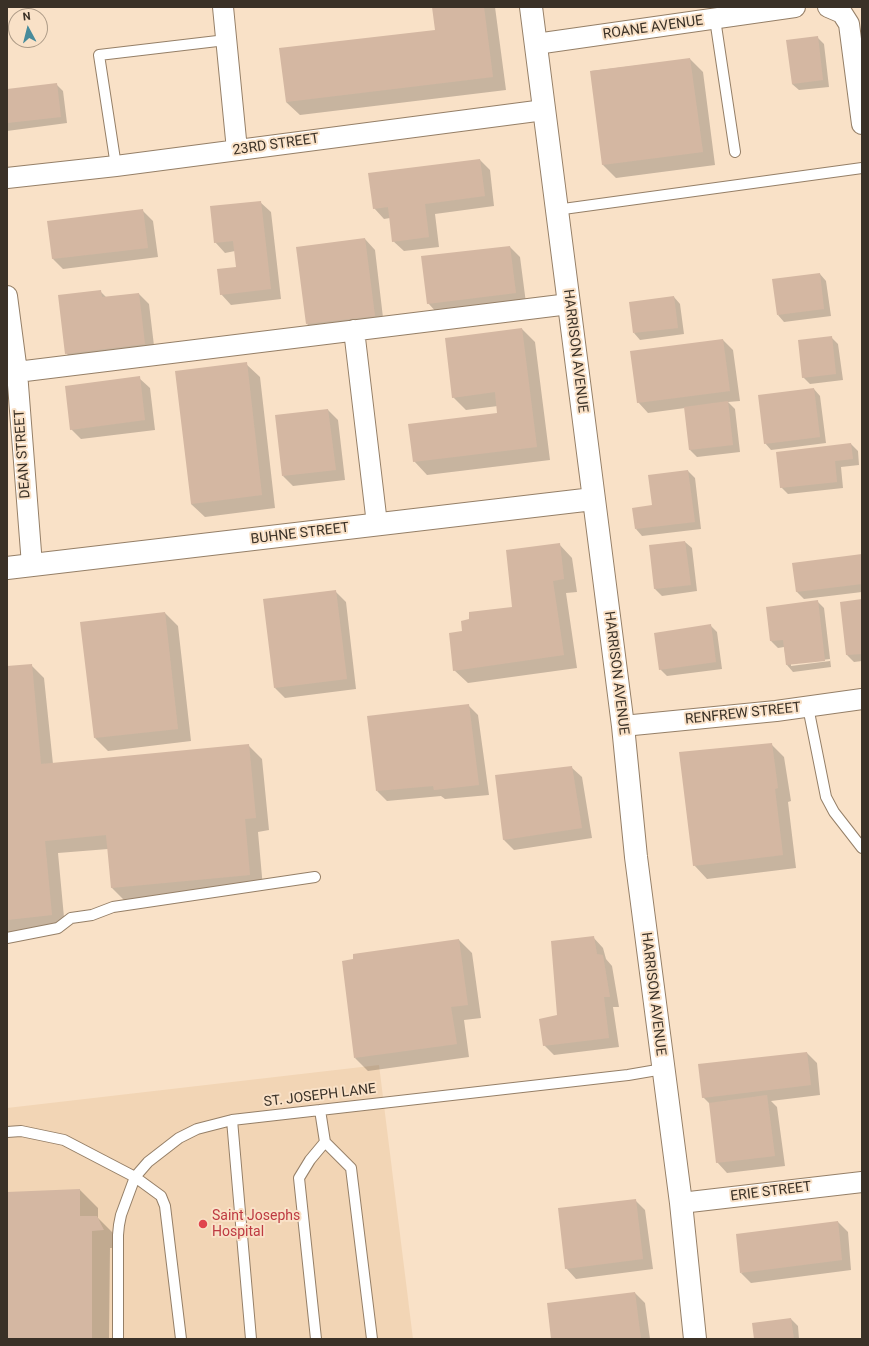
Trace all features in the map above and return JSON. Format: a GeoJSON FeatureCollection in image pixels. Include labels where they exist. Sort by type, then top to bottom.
{"type":"FeatureCollection","features":[{"type":"Feature","properties":{"kind":"main road","name":"HARRISON AVENUE"},"geometry":{"type":"LineString","coordinates":[[531,7],[623,726],[636,857],[681,1203],[695,1339]]}},
{"type":"Feature","properties":{"kind":"main road","name":"BUHNE STREET"},"geometry":{"type":"LineString","coordinates":[[7,568],[594,499]]}},
{"type":"Feature","properties":{"kind":"street"},"geometry":{"type":"LineString","coordinates":[[223,7],[237,150]]}},
{"type":"Feature","properties":{"kind":"street","name":"ROANE AVENUE"},"geometry":{"type":"LineString","coordinates":[[536,44],[795,7]]}},
{"type":"Feature","properties":{"kind":"street"},"geometry":{"type":"LineString","coordinates":[[831,8],[842,13],[849,24],[862,124]]}},
{"type":"Feature","properties":{"kind":"street","name":"23RD STREET"},"geometry":{"type":"LineString","coordinates":[[7,178],[116,166],[544,110]]}},
{"type":"Feature","properties":{"kind":"street","name":"DEAN STREET"},"geometry":{"type":"LineString","coordinates":[[7,296],[17,372],[32,565]]}},
{"type":"Feature","properties":{"kind":"street"},"geometry":{"type":"LineString","coordinates":[[17,372],[569,304]]}},
{"type":"Feature","properties":{"kind":"street"},"geometry":{"type":"LineString","coordinates":[[354,330],[377,524]]}},
{"type":"Feature","properties":{"kind":"street","name":"RENFREW STREET"},"geometry":{"type":"LineString","coordinates":[[623,726],[808,707],[862,699]]}},
{"type":"Feature","properties":{"kind":"street","name":"ERIE STREET"},"geometry":{"type":"LineString","coordinates":[[681,1203],[862,1182]]}},
{"type":"Feature","properties":{"kind":"lane"},"geometry":{"type":"LineString","coordinates":[[715,19],[735,152]]}},
{"type":"Feature","properties":{"kind":"lane"},"geometry":{"type":"LineString","coordinates":[[116,166],[99,55],[226,40]]}},
{"type":"Feature","properties":{"kind":"lane"},"geometry":{"type":"LineString","coordinates":[[556,210],[862,168]]}},
{"type":"Feature","properties":{"kind":"lane"},"geometry":{"type":"LineString","coordinates":[[808,707],[826,797],[834,812],[862,848]]}},
{"type":"Feature","properties":{"kind":"lane"},"geometry":{"type":"LineString","coordinates":[[7,938],[58,928],[71,918],[92,915],[113,907],[315,877]]}},
{"type":"Feature","properties":{"kind":"lane","name":"ST. JOSEPH LANE"},"geometry":{"type":"LineString","coordinates":[[135,1177],[148,1162],[179,1138],[197,1129],[232,1120],[628,1075],[663,1069]]}},
{"type":"Feature","properties":{"kind":"lane"},"geometry":{"type":"LineString","coordinates":[[320,1110],[325,1142],[350,1168],[372,1339]]}},
{"type":"Feature","properties":{"kind":"lane"},"geometry":{"type":"LineString","coordinates":[[232,1120],[251,1339]]}},
{"type":"Feature","properties":{"kind":"lane"},"geometry":{"type":"LineString","coordinates":[[7,1132],[21,1130],[64,1140],[135,1177],[161,1196],[164,1201],[181,1339]]}},
{"type":"Feature","properties":{"kind":"lane"},"geometry":{"type":"LineString","coordinates":[[316,1339],[300,1178],[310,1160],[325,1142]]}},
{"type":"Feature","properties":{"kind":"lane"},"geometry":{"type":"LineString","coordinates":[[118,1339],[119,1225],[135,1177]]}},
{"type":"Feature","properties":{"kind":"shaded area","name":"Saint Josephs Hospital"},"geometry":{"type":"Polygon","coordinates":[[[379,1065],[413,1339],[7,1339],[7,1108],[379,1065]]]}},
{"type":"Feature","properties":{"kind":"building"},"geometry":{"type":"Polygon","coordinates":[[[432,7],[484,7],[493,77],[286,102],[279,48],[435,30],[432,7]]]}},
{"type":"Feature","properties":{"kind":"building"},"geometry":{"type":"Polygon","coordinates":[[[818,36],[823,80],[792,84],[786,40],[818,36]]]}},
{"type":"Feature","properties":{"kind":"building"},"geometry":{"type":"Polygon","coordinates":[[[690,58],[703,152],[602,165],[590,71],[690,58]]]}},
{"type":"Feature","properties":{"kind":"building"},"geometry":{"type":"Polygon","coordinates":[[[57,83],[61,117],[7,123],[7,89],[57,83]]]}},
{"type":"Feature","properties":{"kind":"building"},"geometry":{"type":"Polygon","coordinates":[[[480,159],[485,196],[425,204],[429,237],[392,242],[388,207],[373,209],[368,173],[480,159]]]}},
{"type":"Feature","properties":{"kind":"building"},"geometry":{"type":"Polygon","coordinates":[[[261,201],[271,289],[220,295],[217,269],[236,267],[233,241],[214,243],[210,206],[261,201]]]}},
{"type":"Feature","properties":{"kind":"building"},"geometry":{"type":"Polygon","coordinates":[[[143,209],[148,248],[52,259],[47,221],[143,209]]]}},
{"type":"Feature","properties":{"kind":"building"},"geometry":{"type":"Polygon","coordinates":[[[365,238],[375,316],[306,324],[296,247],[365,238]]]}},
{"type":"Feature","properties":{"kind":"building"},"geometry":{"type":"Polygon","coordinates":[[[510,246],[516,293],[427,304],[421,256],[510,246]]]}},
{"type":"Feature","properties":{"kind":"building"},"geometry":{"type":"Polygon","coordinates":[[[820,273],[824,309],[777,315],[772,279],[820,273]]]}},
{"type":"Feature","properties":{"kind":"building"},"geometry":{"type":"Polygon","coordinates":[[[101,290],[102,297],[139,293],[145,344],[65,354],[58,295],[101,290]]]}},
{"type":"Feature","properties":{"kind":"building"},"geometry":{"type":"Polygon","coordinates":[[[674,296],[678,328],[633,333],[629,302],[674,296]]]}},
{"type":"Feature","properties":{"kind":"building"},"geometry":{"type":"Polygon","coordinates":[[[522,328],[537,447],[413,462],[408,424],[497,413],[495,392],[452,398],[445,338],[522,328]]]}},
{"type":"Feature","properties":{"kind":"building"},"geometry":{"type":"Polygon","coordinates":[[[832,336],[836,374],[802,378],[798,340],[832,336]]]}},
{"type":"Feature","properties":{"kind":"building"},"geometry":{"type":"Polygon","coordinates":[[[723,339],[730,391],[637,403],[630,351],[723,339]]]}},
{"type":"Feature","properties":{"kind":"building"},"geometry":{"type":"Polygon","coordinates":[[[247,362],[262,495],[191,504],[175,371],[247,362]]]}},
{"type":"Feature","properties":{"kind":"building"},"geometry":{"type":"Polygon","coordinates":[[[140,376],[145,420],[70,430],[65,386],[140,376]]]}},
{"type":"Feature","properties":{"kind":"building"},"geometry":{"type":"Polygon","coordinates":[[[814,388],[820,437],[764,444],[758,395],[814,388]]]}},
{"type":"Feature","properties":{"kind":"building"},"geometry":{"type":"Polygon","coordinates":[[[728,401],[733,445],[689,450],[684,407],[728,401]]]}},
{"type":"Feature","properties":{"kind":"building"},"geometry":{"type":"Polygon","coordinates":[[[328,409],[336,470],[282,476],[275,415],[328,409]]]}},
{"type":"Feature","properties":{"kind":"building"},"geometry":{"type":"Polygon","coordinates":[[[851,443],[853,459],[835,461],[837,482],[780,488],[776,452],[851,443]]]}},
{"type":"Feature","properties":{"kind":"building"},"geometry":{"type":"Polygon","coordinates":[[[688,470],[695,522],[635,529],[632,508],[652,505],[648,475],[688,470]]]}},
{"type":"Feature","properties":{"kind":"building"},"geometry":{"type":"Polygon","coordinates":[[[685,541],[691,585],[654,589],[649,545],[685,541]]]}},
{"type":"Feature","properties":{"kind":"building"},"geometry":{"type":"Polygon","coordinates":[[[560,543],[564,579],[553,581],[564,655],[453,671],[449,633],[462,631],[461,621],[469,619],[469,612],[512,607],[506,550],[560,543]]]}},
{"type":"Feature","properties":{"kind":"building"},"geometry":{"type":"Polygon","coordinates":[[[862,554],[862,584],[796,592],[792,563],[862,554]]]}},
{"type":"Feature","properties":{"kind":"building"},"geometry":{"type":"Polygon","coordinates":[[[336,590],[347,679],[274,688],[263,599],[336,590]]]}},
{"type":"Feature","properties":{"kind":"building"},"geometry":{"type":"Polygon","coordinates":[[[862,599],[862,654],[846,655],[840,602],[862,599]]]}},
{"type":"Feature","properties":{"kind":"building"},"geometry":{"type":"Polygon","coordinates":[[[818,600],[825,661],[786,665],[783,640],[770,641],[766,607],[818,600]]]}},
{"type":"Feature","properties":{"kind":"building"},"geometry":{"type":"Polygon","coordinates":[[[165,612],[178,729],[94,738],[80,622],[165,612]]]}},
{"type":"Feature","properties":{"kind":"building"},"geometry":{"type":"Polygon","coordinates":[[[711,624],[716,662],[659,670],[654,633],[711,624]]]}},
{"type":"Feature","properties":{"kind":"building"},"geometry":{"type":"Polygon","coordinates":[[[32,664],[41,764],[249,744],[256,818],[245,819],[250,875],[111,888],[106,835],[45,841],[52,915],[7,920],[7,666],[32,664]]]}},
{"type":"Feature","properties":{"kind":"building"},"geometry":{"type":"Polygon","coordinates":[[[469,704],[479,785],[434,790],[433,786],[376,791],[367,716],[469,704]]]}},
{"type":"Feature","properties":{"kind":"building"},"geometry":{"type":"Polygon","coordinates":[[[772,743],[778,788],[775,789],[783,855],[693,866],[679,752],[772,743]]]}},
{"type":"Feature","properties":{"kind":"building"},"geometry":{"type":"Polygon","coordinates":[[[572,766],[582,828],[503,840],[495,775],[572,766]]]}},
{"type":"Feature","properties":{"kind":"building"},"geometry":{"type":"Polygon","coordinates":[[[594,936],[597,954],[603,955],[610,997],[604,997],[609,1038],[543,1046],[539,1019],[557,1015],[551,941],[594,936]]]}},
{"type":"Feature","properties":{"kind":"building"},"geometry":{"type":"Polygon","coordinates":[[[459,939],[468,1005],[451,1007],[457,1044],[354,1058],[342,961],[353,959],[353,954],[459,939]]]}},
{"type":"Feature","properties":{"kind":"building"},"geometry":{"type":"Polygon","coordinates":[[[807,1052],[811,1085],[702,1098],[698,1064],[807,1052]]]}},
{"type":"Feature","properties":{"kind":"building"},"geometry":{"type":"Polygon","coordinates":[[[767,1095],[775,1156],[716,1163],[709,1103],[767,1095]]]}},
{"type":"Feature","properties":{"kind":"building"},"geometry":{"type":"Polygon","coordinates":[[[80,1189],[80,1216],[97,1216],[104,1230],[92,1231],[92,1339],[7,1339],[7,1192],[80,1189]]]}},
{"type":"Feature","properties":{"kind":"building"},"geometry":{"type":"Polygon","coordinates":[[[636,1199],[643,1259],[565,1269],[558,1208],[636,1199]]]}},
{"type":"Feature","properties":{"kind":"building"},"geometry":{"type":"Polygon","coordinates":[[[838,1221],[842,1260],[740,1273],[736,1234],[838,1221]]]}},
{"type":"Feature","properties":{"kind":"building"},"geometry":{"type":"Polygon","coordinates":[[[635,1292],[641,1339],[551,1339],[547,1303],[635,1292]]]}},
{"type":"Feature","properties":{"kind":"building"},"geometry":{"type":"Polygon","coordinates":[[[791,1318],[794,1339],[754,1339],[752,1323],[791,1318]]]}},
{"type":"Feature","properties":{"kind":"place","name":"Saint Josephs Hospital"},"geometry":{"type":"Point","coordinates":[203,1224]}}]}
